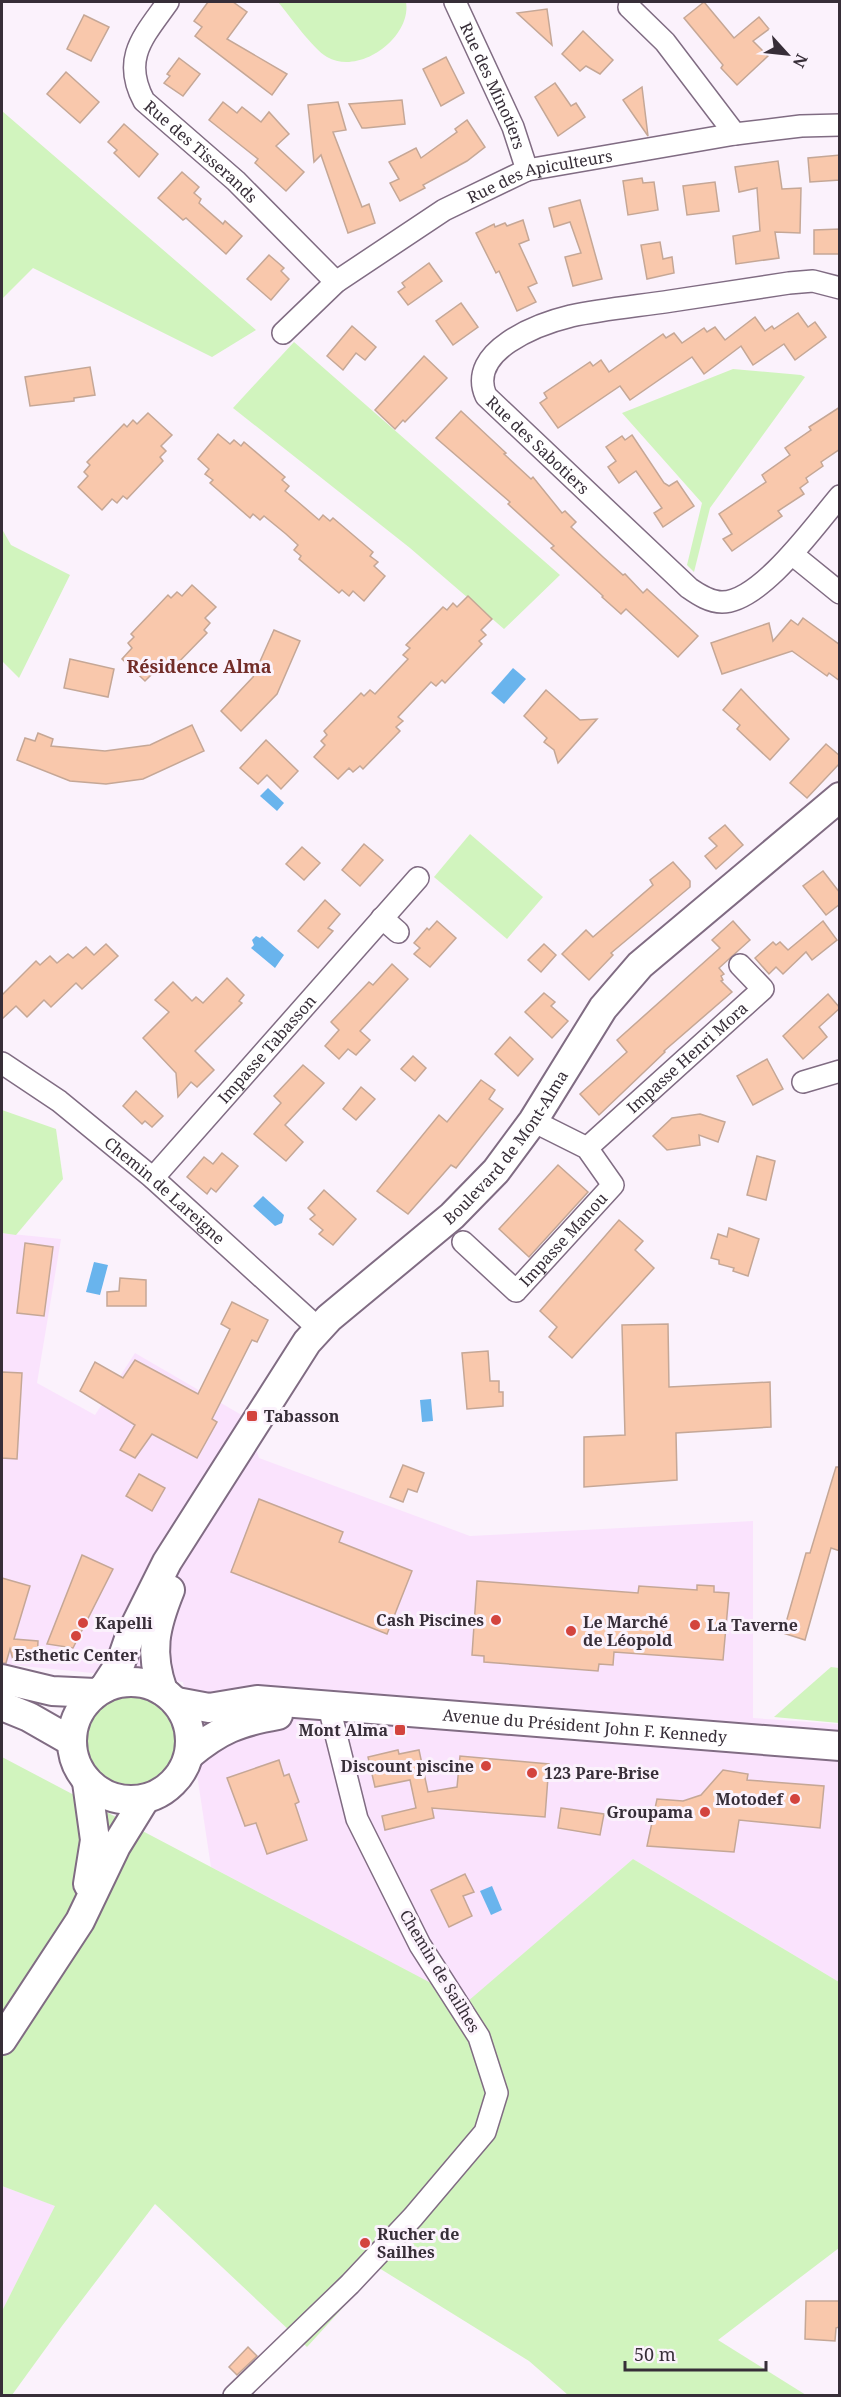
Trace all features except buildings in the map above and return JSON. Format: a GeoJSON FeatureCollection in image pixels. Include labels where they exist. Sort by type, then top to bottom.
{"type":"FeatureCollection","features":[{"type":"Feature","properties":{"kind":"street","name":"Rue des Tisserands"},"geometry":{"type":"LineString","coordinates":[[168,2],[141,40],[135,62],[135,84],[144,101],[236,181],[336,282]]}},
{"type":"Feature","properties":{"kind":"street","name":"Rue des Minotiers"},"geometry":{"type":"LineString","coordinates":[[455,2],[513,127],[527,170]]}},
{"type":"Feature","properties":{"kind":"street"},"geometry":{"type":"LineString","coordinates":[[629,7],[665,42],[735,134]]}},
{"type":"Feature","properties":{"kind":"street","name":"Rue des Apiculteurs"},"geometry":{"type":"LineString","coordinates":[[283,333],[336,282],[444,210],[527,170],[735,134],[840,125]]}},
{"type":"Feature","properties":{"kind":"street","name":"Rue des Sabotiers"},"geometry":{"type":"LineString","coordinates":[[840,288],[813,281],[570,316],[506,343],[490,357],[481,379],[486,396],[689,588],[705,598],[723,602],[740,598],[755,589],[792,554],[840,496]]}},
{"type":"Feature","properties":{"kind":"street"},"geometry":{"type":"LineString","coordinates":[[792,554],[840,594]]}},
{"type":"Feature","properties":{"kind":"street","name":"Boulevard de Mont-Alma"},"geometry":{"type":"LineString","coordinates":[[100,1690],[117,1671],[130,1636],[168,1562],[302,1349],[319,1329],[452,1216],[496,1171],[533,1121],[603,1008],[633,972],[839,799]]}},
{"type":"Feature","properties":{"kind":"street","name":"Impasse Tabasson"},"geometry":{"type":"LineString","coordinates":[[153,1178],[418,878]]}},
{"type":"Feature","properties":{"kind":"street"},"geometry":{"type":"LineString","coordinates":[[382,918],[398,932]]}},
{"type":"Feature","properties":{"kind":"street","name":"Impasse Henri Mora"},"geometry":{"type":"LineString","coordinates":[[587,1148],[763,989],[740,965]]}},
{"type":"Feature","properties":{"kind":"street","name":"Chemin de Lareigne"},"geometry":{"type":"LineString","coordinates":[[2,1063],[59,1101],[153,1178],[319,1329]]}},
{"type":"Feature","properties":{"kind":"street"},"geometry":{"type":"LineString","coordinates":[[803,1082],[840,1071]]}},
{"type":"Feature","properties":{"kind":"street","name":"Impasse Manou"},"geometry":{"type":"LineString","coordinates":[[463,1242],[516,1291],[613,1185],[587,1148],[533,1121]]}},
{"type":"Feature","properties":{"kind":"street","name":"Boulevard de Mont-Alma"},"geometry":{"type":"LineString","coordinates":[[170,1696],[155,1661],[154,1642],[162,1611],[197,1518]]}},
{"type":"Feature","properties":{"kind":"street"},"geometry":{"type":"LineString","coordinates":[[2,1679],[52,1691],[100,1690],[124,1682],[144,1683],[170,1696],[186,1718],[190,1736],[189,1755],[174,1783],[161,1793],[145,1799],[130,1801],[114,1799],[99,1792],[78,1770],[71,1741],[74,1723],[82,1707],[100,1690]]}},
{"type":"Feature","properties":{"kind":"street","name":"Avenue du Président John F. Kennedy"},"geometry":{"type":"LineString","coordinates":[[170,1696],[209,1708],[257,1700],[840,1746]]}},
{"type":"Feature","properties":{"kind":"street"},"geometry":{"type":"LineString","coordinates":[[2,1706],[29,1717],[71,1741]]}},
{"type":"Feature","properties":{"kind":"street","name":"Avenue du Président John F. Kennedy"},"geometry":{"type":"LineString","coordinates":[[189,1755],[225,1728],[255,1719],[329,1707]]}},
{"type":"Feature","properties":{"kind":"street","name":"Chemin de Sailhes"},"geometry":{"type":"LineString","coordinates":[[234,2396],[350,2284],[413,2217],[485,2132],[497,2092],[479,2037],[420,1945],[357,1819],[329,1707]]}},
{"type":"Feature","properties":{"kind":"street"},"geometry":{"type":"LineString","coordinates":[[80,1921],[92,1866],[94,1840],[87,1782]]}},
{"type":"Feature","properties":{"kind":"street"},"geometry":{"type":"LineString","coordinates":[[2,2040],[80,1921],[116,1846],[145,1799]]}},
{"type":"Feature","properties":{"kind":"shaded area"},"geometry":{"type":"Polygon","coordinates":[[[2,1233],[61,1239],[37,1383],[95,1415],[135,1353],[245,1417],[259,1458],[470,1536],[753,1521],[753,1718],[839,1724],[839,1982],[633,1859],[468,2003],[211,1867],[183,1682],[2,1664],[2,1233]]]}},
{"type":"Feature","properties":{"kind":"shaded area"},"geometry":{"type":"Polygon","coordinates":[[[2,2186],[56,2206],[2,2311],[2,2186]]]}},
{"type":"Feature","properties":{"kind":"green space"},"geometry":{"type":"Polygon","coordinates":[[[278,2],[406,2],[406,15],[401,28],[381,50],[368,57],[340,62],[321,53],[278,2]]]}},
{"type":"Feature","properties":{"kind":"green space"},"geometry":{"type":"Polygon","coordinates":[[[2,111],[256,330],[212,357],[33,268],[2,299],[2,111]]]}},
{"type":"Feature","properties":{"kind":"green space"},"geometry":{"type":"Polygon","coordinates":[[[294,342],[560,575],[504,629],[410,548],[233,408],[294,342]]]}},
{"type":"Feature","properties":{"kind":"green space"},"geometry":{"type":"Polygon","coordinates":[[[733,369],[805,377],[710,508],[694,572],[687,565],[702,503],[622,413],[733,369]]]}},
{"type":"Feature","properties":{"kind":"green space"},"geometry":{"type":"Polygon","coordinates":[[[2,529],[11,545],[70,575],[19,678],[2,661],[2,529]]]}},
{"type":"Feature","properties":{"kind":"green space"},"geometry":{"type":"Polygon","coordinates":[[[470,834],[543,897],[507,939],[434,877],[470,834]]]}},
{"type":"Feature","properties":{"kind":"green space"},"geometry":{"type":"Polygon","coordinates":[[[2,1110],[56,1129],[63,1179],[16,1235],[2,1233],[2,1110]]]}},
{"type":"Feature","properties":{"kind":"green space"},"geometry":{"type":"Polygon","coordinates":[[[831,1667],[839,1668],[839,1723],[774,1717],[831,1667]]]}},
{"type":"Feature","properties":{"kind":"green space"},"geometry":{"type":"Polygon","coordinates":[[[131,1697],[148,1700],[163,1710],[173,1725],[176,1742],[173,1759],[163,1774],[148,1784],[131,1787],[114,1784],[99,1774],[89,1759],[86,1742],[89,1725],[99,1710],[114,1700],[131,1697]]]}},
{"type":"Feature","properties":{"kind":"green space"},"geometry":{"type":"Polygon","coordinates":[[[2,1757],[467,2002],[633,1859],[839,1982],[839,2248],[718,2340],[806,2395],[568,2395],[529,2361],[379,2268],[307,2347],[155,2204],[12,2395],[2,2395],[2,2311],[55,2206],[2,2186],[2,1757]]]}},
{"type":"Feature","properties":{"kind":"water"},"geometry":{"type":"Polygon","coordinates":[[[513,668],[526,679],[504,704],[491,693],[513,668]]]}},
{"type":"Feature","properties":{"kind":"water"},"geometry":{"type":"Polygon","coordinates":[[[268,788],[284,803],[277,811],[260,796],[268,788]]]}},
{"type":"Feature","properties":{"kind":"water"},"geometry":{"type":"Polygon","coordinates":[[[256,936],[260,938],[262,936],[284,955],[275,968],[251,948],[254,945],[252,940],[256,936]]]}},
{"type":"Feature","properties":{"kind":"water"},"geometry":{"type":"Polygon","coordinates":[[[263,1196],[284,1215],[282,1223],[275,1226],[253,1206],[263,1196]]]}},
{"type":"Feature","properties":{"kind":"water"},"geometry":{"type":"Polygon","coordinates":[[[94,1262],[108,1265],[100,1295],[86,1292],[94,1262]]]}},
{"type":"Feature","properties":{"kind":"water"},"geometry":{"type":"Polygon","coordinates":[[[431,1399],[433,1421],[422,1422],[420,1400],[431,1399]]]}},
{"type":"Feature","properties":{"kind":"water"},"geometry":{"type":"Polygon","coordinates":[[[492,1886],[502,1910],[491,1915],[480,1891],[492,1886]]]}},
{"type":"Feature","properties":{"kind":"place","name":"Tabasson"},"geometry":{"type":"Point","coordinates":[252,1416]}},
{"type":"Feature","properties":{"kind":"place","name":"Cash Piscines"},"geometry":{"type":"Point","coordinates":[496,1620]}},
{"type":"Feature","properties":{"kind":"place","name":"Kapelli"},"geometry":{"type":"Point","coordinates":[83,1623]}},
{"type":"Feature","properties":{"kind":"place","name":"La Taverne"},"geometry":{"type":"Point","coordinates":[695,1625]}},
{"type":"Feature","properties":{"kind":"place","name":"Le Marché de Léopold"},"geometry":{"type":"Point","coordinates":[571,1631]}},
{"type":"Feature","properties":{"kind":"place","name":"Esthetic Center"},"geometry":{"type":"Point","coordinates":[76,1636]}},
{"type":"Feature","properties":{"kind":"place","name":"Mont Alma"},"geometry":{"type":"Point","coordinates":[400,1730]}},
{"type":"Feature","properties":{"kind":"place","name":"Discount piscine"},"geometry":{"type":"Point","coordinates":[486,1766]}},
{"type":"Feature","properties":{"kind":"place","name":"123 Pare-Brise"},"geometry":{"type":"Point","coordinates":[532,1773]}},
{"type":"Feature","properties":{"kind":"place","name":"Motodef"},"geometry":{"type":"Point","coordinates":[795,1799]}},
{"type":"Feature","properties":{"kind":"place","name":"Groupama"},"geometry":{"type":"Point","coordinates":[705,1812]}},
{"type":"Feature","properties":{"kind":"place","name":"Rucher de Sailhes"},"geometry":{"type":"Point","coordinates":[365,2243]}},
{"type":"Feature","properties":{"kind":"district","name":"Résidence Alma"},"geometry":{"type":"Point","coordinates":[199,666]}}]}
